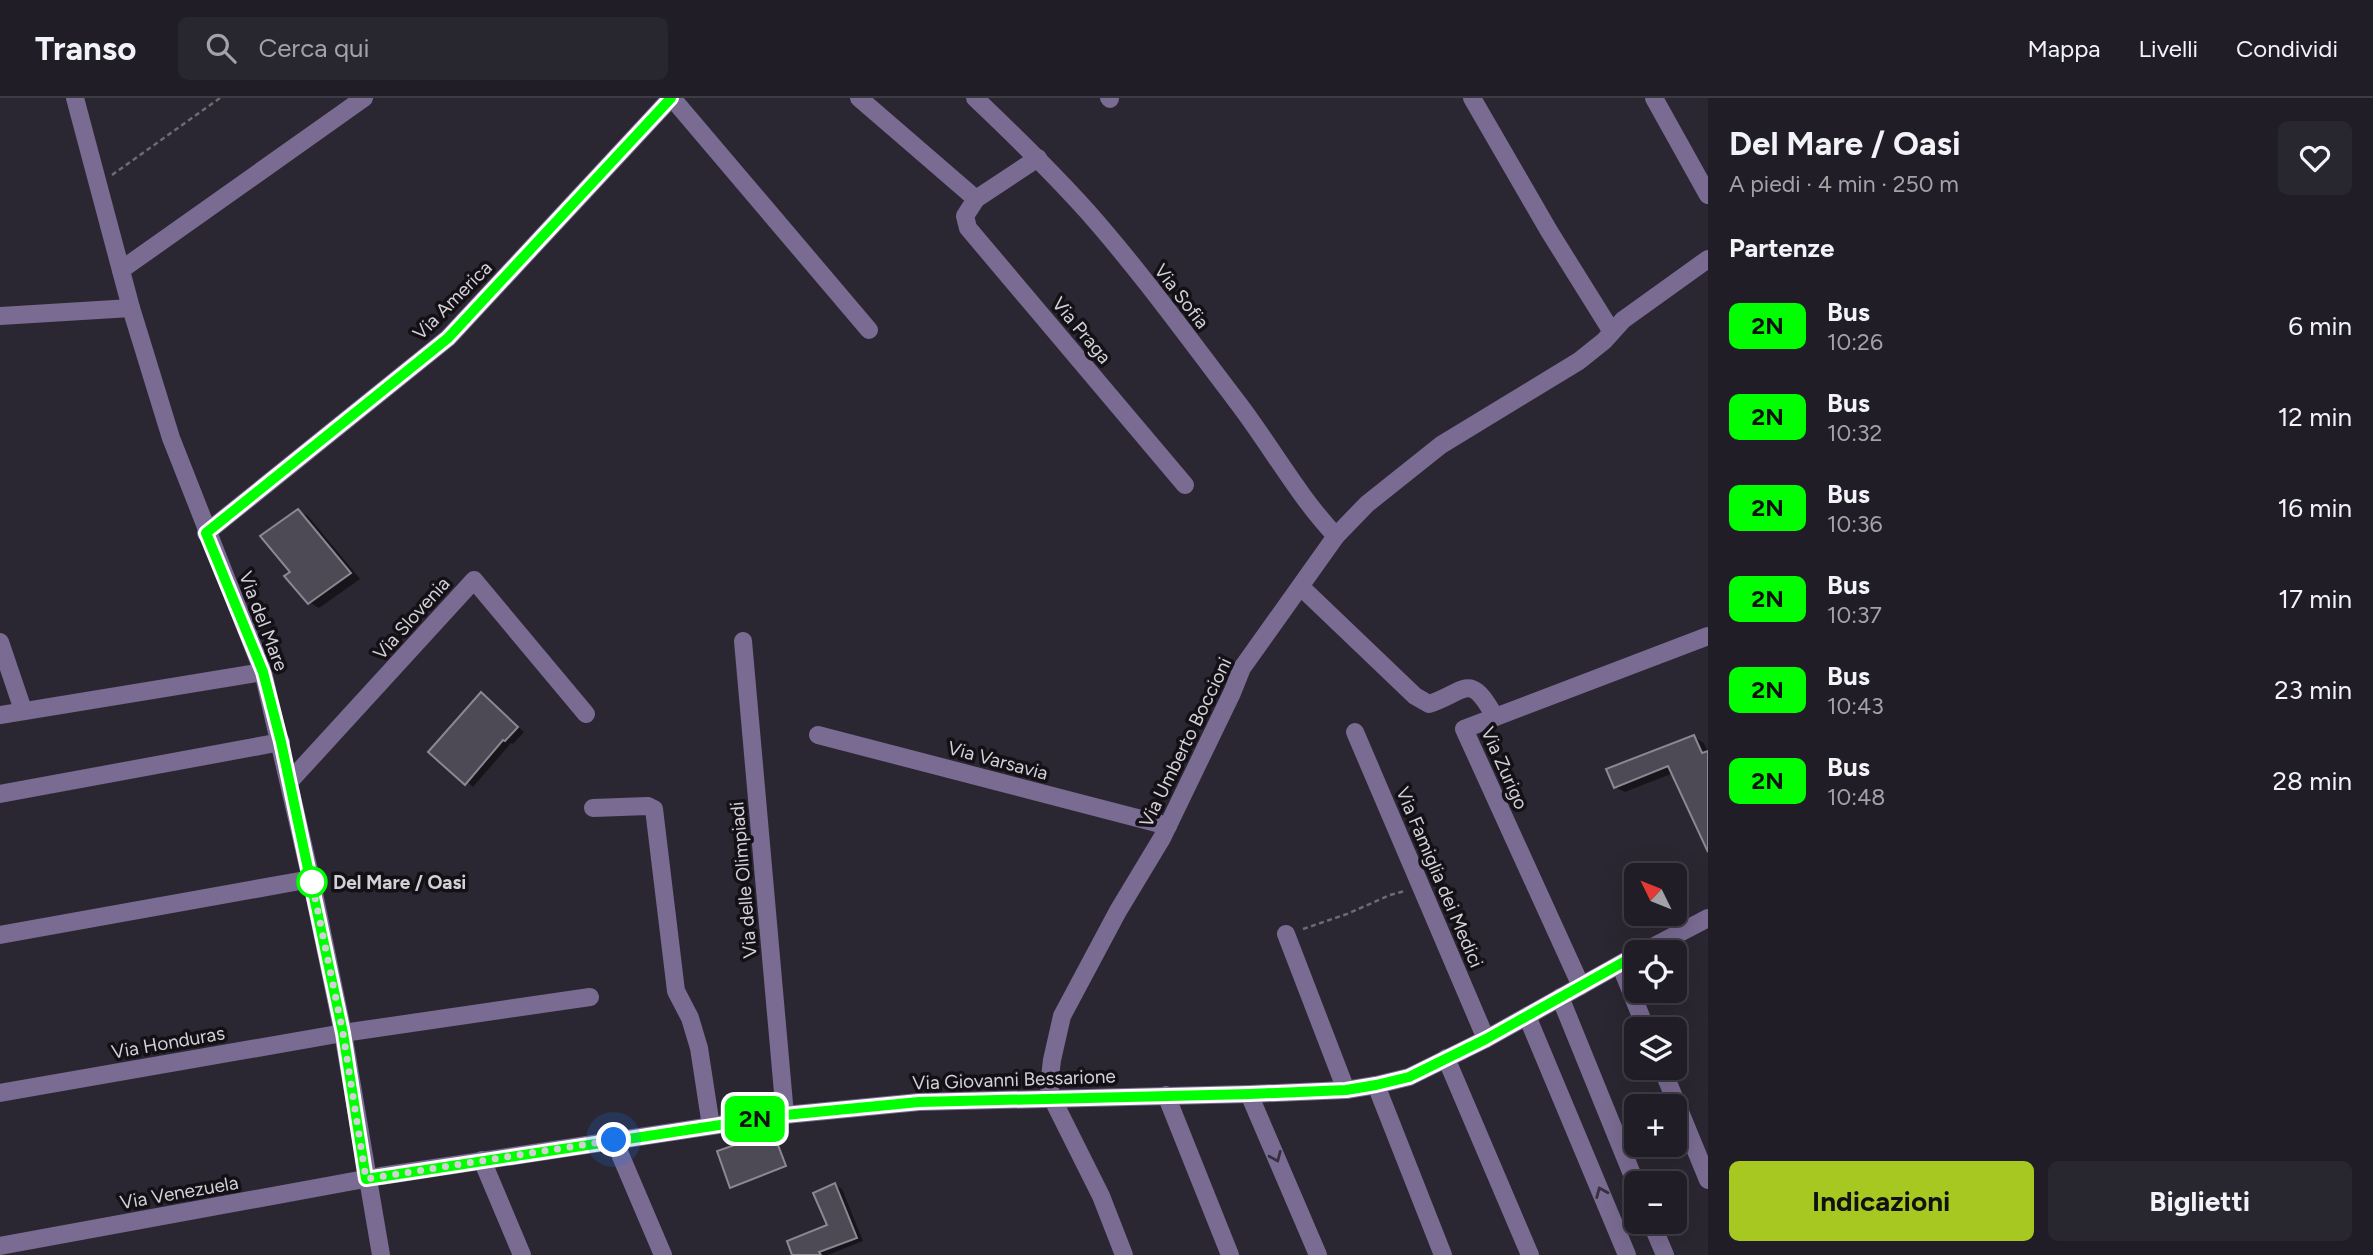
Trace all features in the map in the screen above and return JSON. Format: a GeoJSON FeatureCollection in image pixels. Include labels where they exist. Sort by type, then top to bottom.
{"type":"FeatureCollection","features":[{"type":"Feature","properties":{"kind":"street","name":"Via del Mare"},"geometry":{"type":"LineString","coordinates":[[75,98],[131,308],[171,438],[206,533],[263,672],[281,742],[343,1033],[381,1255]]}},
{"type":"Feature","properties":{"kind":"street"},"geometry":{"type":"LineString","coordinates":[[121,271],[364,98]]}},
{"type":"Feature","properties":{"kind":"street"},"geometry":{"type":"LineString","coordinates":[[672,98],[870,330]]}},
{"type":"Feature","properties":{"kind":"street","name":"Via America"},"geometry":{"type":"LineString","coordinates":[[206,533],[448,338],[672,98]]}},
{"type":"Feature","properties":{"kind":"street"},"geometry":{"type":"LineString","coordinates":[[859,98],[976,199],[1038,158]]}},
{"type":"Feature","properties":{"kind":"street","name":"Via Sofia"},"geometry":{"type":"LineString","coordinates":[[975,98],[1038,158],[1089,213],[1244,411],[1317,517],[1336,536]]}},
{"type":"Feature","properties":{"kind":"street"},"geometry":{"type":"LineString","coordinates":[[1472,98],[1549,231],[1612,332]]}},
{"type":"Feature","properties":{"kind":"street"},"geometry":{"type":"LineString","coordinates":[[1654,98],[1708,195]]}},
{"type":"Feature","properties":{"kind":"street","name":"Via Praga"},"geometry":{"type":"LineString","coordinates":[[976,199],[965,216],[968,228],[1185,485]]}},
{"type":"Feature","properties":{"kind":"street","name":"Via Umberto Boccioni"},"geometry":{"type":"LineString","coordinates":[[1052,1098],[1049,1086],[1052,1060],[1062,1016],[1118,911],[1168,826],[1242,668],[1336,536],[1367,504],[1441,445],[1578,361],[1623,320],[1708,259]]}},
{"type":"Feature","properties":{"kind":"street"},"geometry":{"type":"LineString","coordinates":[[0,316],[131,308]]}},
{"type":"Feature","properties":{"kind":"street","name":"Via Slovenia"},"geometry":{"type":"LineString","coordinates":[[289,781],[474,580],[586,714]]}},
{"type":"Feature","properties":{"kind":"street"},"geometry":{"type":"LineString","coordinates":[[1301,587],[1415,696],[1429,704],[1461,688],[1474,689],[1484,698],[1494,717]]}},
{"type":"Feature","properties":{"kind":"street","name":"Via Zurigo"},"geometry":{"type":"LineString","coordinates":[[1581,986],[1464,729],[1708,636]]}},
{"type":"Feature","properties":{"kind":"street","name":"Via delle Olimpiadi"},"geometry":{"type":"LineString","coordinates":[[743,640],[785,1115]]}},
{"type":"Feature","properties":{"kind":"street"},"geometry":{"type":"LineString","coordinates":[[0,642],[23,710]]}},
{"type":"Feature","properties":{"kind":"street"},"geometry":{"type":"LineString","coordinates":[[0,715],[263,672]]}},
{"type":"Feature","properties":{"kind":"street","name":"Via Famiglia dei Medici"},"geometry":{"type":"LineString","coordinates":[[1355,732],[1486,1039]]}},
{"type":"Feature","properties":{"kind":"street","name":"Via Varsavia"},"geometry":{"type":"LineString","coordinates":[[818,735],[1168,826]]}},
{"type":"Feature","properties":{"kind":"street"},"geometry":{"type":"LineString","coordinates":[[0,794],[281,742]]}},
{"type":"Feature","properties":{"kind":"street"},"geometry":{"type":"LineString","coordinates":[[593,808],[654,808],[676,991],[690,1018],[699,1048],[711,1126]]}},
{"type":"Feature","properties":{"kind":"street"},"geometry":{"type":"LineString","coordinates":[[0,935],[311,878]]}},
{"type":"Feature","properties":{"kind":"street"},"geometry":{"type":"LineString","coordinates":[[1666,940],[1708,918]]}},
{"type":"Feature","properties":{"kind":"street"},"geometry":{"type":"LineString","coordinates":[[1286,934],[1346,1090]]}},
{"type":"Feature","properties":{"kind":"street","name":"Via Giovanni Bessarione"},"geometry":{"type":"LineString","coordinates":[[366,1179],[785,1115],[919,1102],[1250,1094],[1346,1090],[1376,1085],[1409,1077],[1486,1039],[1624,962]]}},
{"type":"Feature","properties":{"kind":"street"},"geometry":{"type":"LineString","coordinates":[[1620,964],[1641,1017]]}},
{"type":"Feature","properties":{"kind":"street","name":"Via Honduras"},"geometry":{"type":"LineString","coordinates":[[0,1093],[343,1033],[590,997]]}},
{"type":"Feature","properties":{"kind":"street"},"geometry":{"type":"LineString","coordinates":[[1560,997],[1631,1171]]}},
{"type":"Feature","properties":{"kind":"street"},"geometry":{"type":"LineString","coordinates":[[1528,1016],[1627,1255]]}},
{"type":"Feature","properties":{"kind":"street"},"geometry":{"type":"LineString","coordinates":[[1446,1058],[1530,1255]]}},
{"type":"Feature","properties":{"kind":"street"},"geometry":{"type":"LineString","coordinates":[[1667,1080],[1708,1180]]}},
{"type":"Feature","properties":{"kind":"street"},"geometry":{"type":"LineString","coordinates":[[1376,1085],[1443,1255]]}},
{"type":"Feature","properties":{"kind":"street"},"geometry":{"type":"LineString","coordinates":[[1250,1094],[1318,1255]]}},
{"type":"Feature","properties":{"kind":"street"},"geometry":{"type":"LineString","coordinates":[[1166,1095],[1230,1255]]}},
{"type":"Feature","properties":{"kind":"street"},"geometry":{"type":"LineString","coordinates":[[1052,1098],[1101,1196],[1124,1255]]}},
{"type":"Feature","properties":{"kind":"street"},"geometry":{"type":"LineString","coordinates":[[614,1140],[663,1255]]}},
{"type":"Feature","properties":{"kind":"street"},"geometry":{"type":"LineString","coordinates":[[482,1160],[522,1255]]}},
{"type":"Feature","properties":{"kind":"street","name":"Via Venezuela"},"geometry":{"type":"LineString","coordinates":[[0,1246],[366,1179]]}},
{"type":"Feature","properties":{"kind":"street"},"geometry":{"type":"LineString","coordinates":[[1656,1234],[1665,1255]]}},
{"type":"Feature","properties":{"kind":"path"},"geometry":{"type":"LineString","coordinates":[[98,185],[220,98]]}},
{"type":"Feature","properties":{"kind":"path"},"geometry":{"type":"LineString","coordinates":[[1286,934],[1347,914],[1390,895],[1422,888]]}},
{"type":"Feature","properties":{"kind":"building"},"geometry":{"type":"Polygon","coordinates":[[[298,509],[351,573],[308,604],[284,576],[290,572],[260,536],[298,509]]]}},
{"type":"Feature","properties":{"kind":"building"},"geometry":{"type":"Polygon","coordinates":[[[481,692],[518,727],[503,740],[465,785],[428,752],[481,692]]]}},
{"type":"Feature","properties":{"kind":"building"},"geometry":{"type":"Polygon","coordinates":[[[1694,735],[1702,753],[1708,751],[1708,852],[1668,766],[1614,788],[1606,769],[1694,735]]]}},
{"type":"Feature","properties":{"kind":"building"},"geometry":{"type":"Polygon","coordinates":[[[773,1132],[786,1166],[730,1188],[717,1151],[773,1132]]]}},
{"type":"Feature","properties":{"kind":"building"},"geometry":{"type":"Polygon","coordinates":[[[835,1183],[857,1238],[819,1252],[821,1255],[792,1255],[787,1241],[827,1225],[813,1193],[835,1183]]]}},
{"type":"Feature","properties":{"kind":"bus line","name":"2N"},"geometry":{"type":"LineString","coordinates":[[671,98],[448,338],[206,533],[263,672],[281,742],[343,1033],[366,1179],[785,1115],[919,1102],[1250,1094],[1346,1090],[1376,1085],[1409,1077],[1486,1039],[1624,962]]}},
{"type":"Feature","properties":{"kind":"place","name":"Del Mare / Oasi"},"geometry":{"type":"Point","coordinates":[312,882]}},
{"type":"Feature","properties":{"kind":"route"},"geometry":{"type":"LineString","coordinates":[[312,882],[311,878],[343,1033],[366,1179],[614,1140]]}}]}
